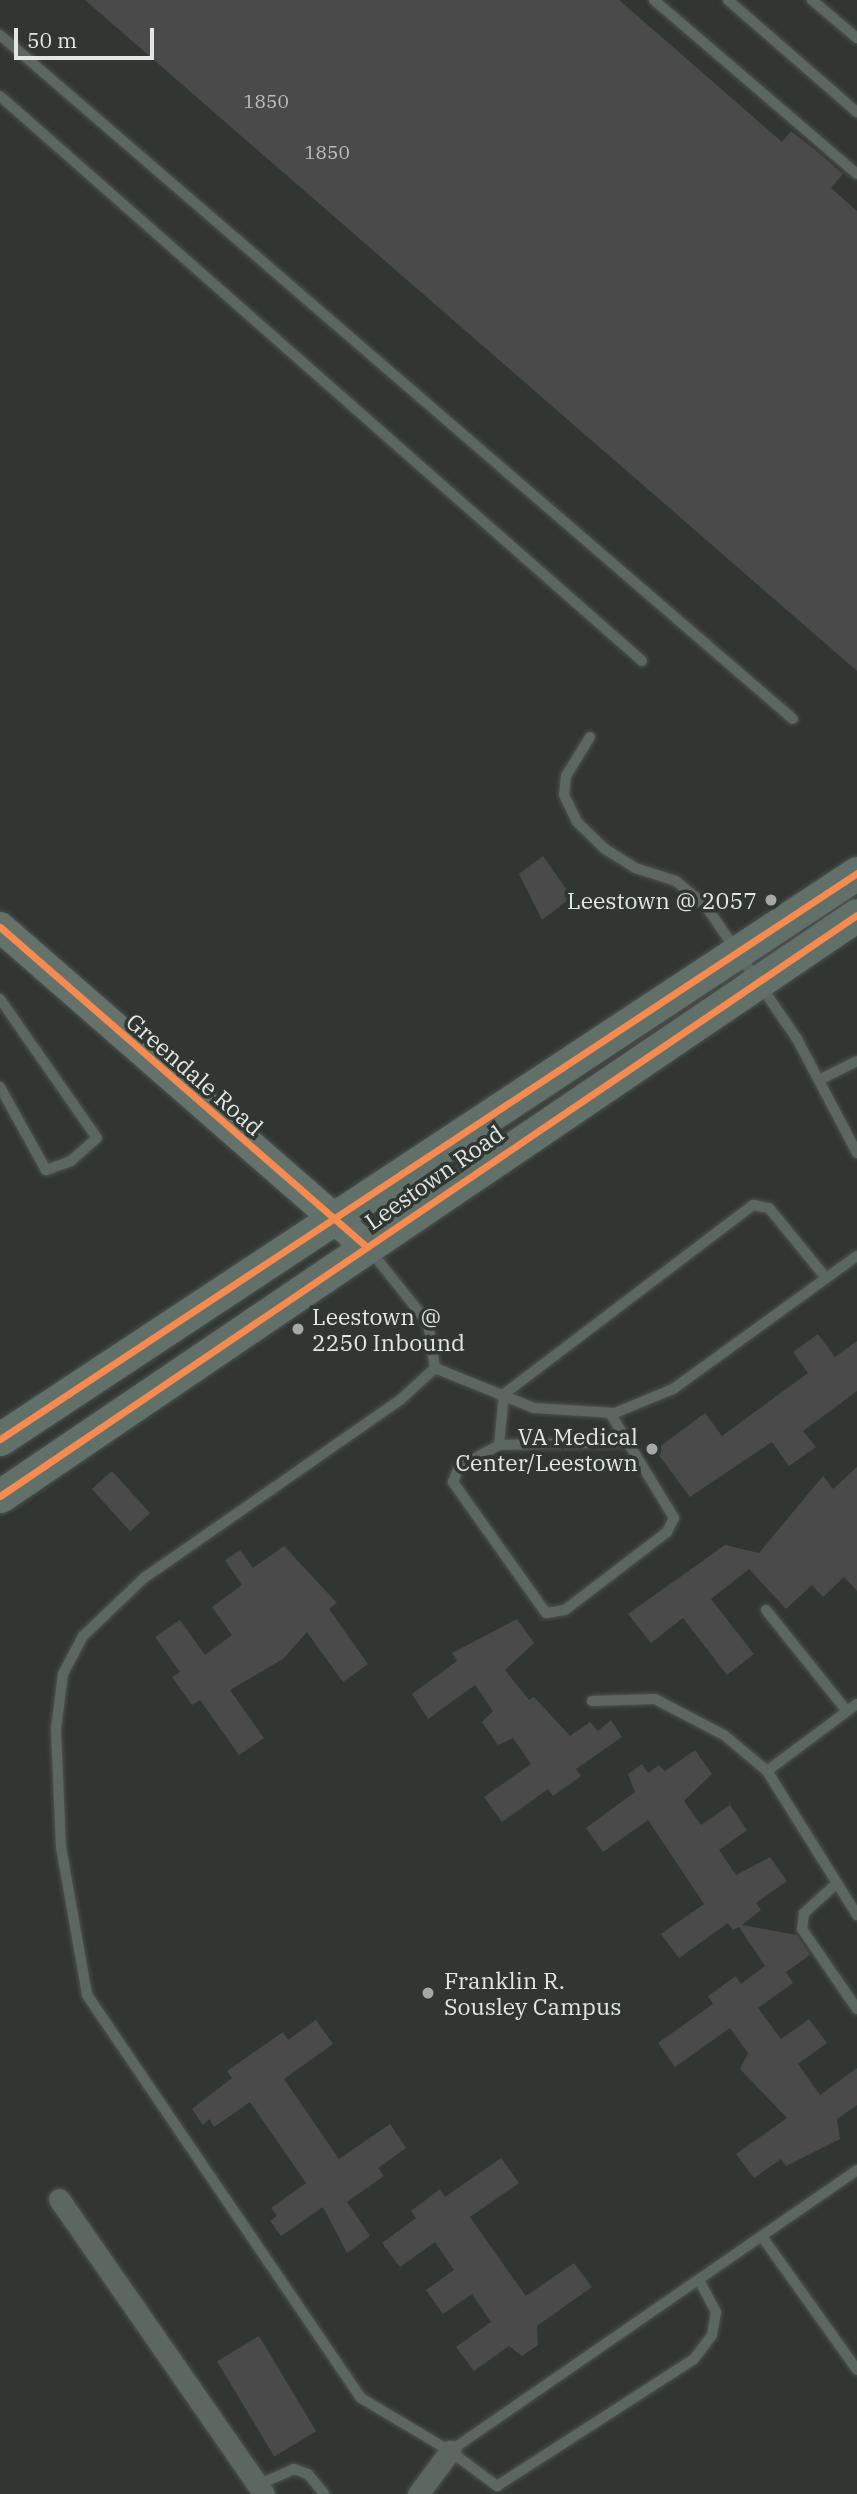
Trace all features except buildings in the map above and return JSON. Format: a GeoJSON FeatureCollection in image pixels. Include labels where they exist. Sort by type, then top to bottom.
{"type":"FeatureCollection","features":[{"type":"Feature","properties":{"kind":"main road","name":"Leestown Road"},"geometry":{"type":"LineString","coordinates":[[0,1439],[740,953],[857,873]]}},
{"type":"Feature","properties":{"kind":"main road","name":"Leestown Road"},"geometry":{"type":"LineString","coordinates":[[0,1496],[857,915]]}},
{"type":"Feature","properties":{"kind":"street","name":"Greendale Road"},"geometry":{"type":"LineString","coordinates":[[0,928],[331,1220],[367,1247]]}},
{"type":"Feature","properties":{"kind":"street"},"geometry":{"type":"LineString","coordinates":[[59,2199],[261,2490]]}},
{"type":"Feature","properties":{"kind":"street"},"geometry":{"type":"LineString","coordinates":[[418,2494],[450,2451]]}},
{"type":"Feature","properties":{"kind":"lane"},"geometry":{"type":"LineString","coordinates":[[654,0],[857,174]]}},
{"type":"Feature","properties":{"kind":"lane"},"geometry":{"type":"LineString","coordinates":[[728,0],[857,112]]}},
{"type":"Feature","properties":{"kind":"lane"},"geometry":{"type":"LineString","coordinates":[[813,0],[857,38]]}},
{"type":"Feature","properties":{"kind":"lane"},"geometry":{"type":"LineString","coordinates":[[0,36],[793,719]]}},
{"type":"Feature","properties":{"kind":"lane"},"geometry":{"type":"LineString","coordinates":[[0,96],[642,661]]}},
{"type":"Feature","properties":{"kind":"lane"},"geometry":{"type":"LineString","coordinates":[[590,737],[566,776],[565,794],[577,822],[635,868],[676,881],[705,905],[760,982],[819,1080],[857,1153]]}},
{"type":"Feature","properties":{"kind":"lane"},"geometry":{"type":"LineString","coordinates":[[0,999],[97,1138],[71,1161],[46,1170],[0,1087]]}},
{"type":"Feature","properties":{"kind":"lane"},"geometry":{"type":"LineString","coordinates":[[819,1080],[857,1061]]}},
{"type":"Feature","properties":{"kind":"lane"},"geometry":{"type":"LineString","coordinates":[[499,1445],[504,1394],[753,1205],[769,1208],[826,1278]]}},
{"type":"Feature","properties":{"kind":"lane"},"geometry":{"type":"LineString","coordinates":[[367,1247],[428,1323],[435,1368]]}},
{"type":"Feature","properties":{"kind":"lane"},"geometry":{"type":"LineString","coordinates":[[435,1368],[534,1408],[610,1413],[673,1389],[857,1256]]}},
{"type":"Feature","properties":{"kind":"lane"},"geometry":{"type":"LineString","coordinates":[[435,1368],[400,1400],[145,1577],[92,1627],[63,1674],[56,1729],[61,1847],[87,1994],[362,2398],[450,2451],[496,2486],[694,2359],[712,2335],[716,2312],[699,2282]]}},
{"type":"Feature","properties":{"kind":"lane"},"geometry":{"type":"LineString","coordinates":[[610,1413],[674,1518],[667,1532],[565,1610],[546,1613],[453,1482],[459,1467],[499,1445],[627,1442]]}},
{"type":"Feature","properties":{"kind":"lane"},"geometry":{"type":"LineString","coordinates":[[766,1610],[847,1711]]}},
{"type":"Feature","properties":{"kind":"lane"},"geometry":{"type":"LineString","coordinates":[[592,1701],[655,1699],[684,1708],[767,1771],[835,1885],[857,1915]]}},
{"type":"Feature","properties":{"kind":"lane"},"geometry":{"type":"LineString","coordinates":[[767,1771],[857,1704]]}},
{"type":"Feature","properties":{"kind":"lane"},"geometry":{"type":"LineString","coordinates":[[835,1885],[804,1913],[802,1929],[857,2008]]}},
{"type":"Feature","properties":{"kind":"lane"},"geometry":{"type":"LineString","coordinates":[[847,1900],[857,1893]]}},
{"type":"Feature","properties":{"kind":"lane"},"geometry":{"type":"LineString","coordinates":[[450,2451],[699,2282],[857,2170]]}},
{"type":"Feature","properties":{"kind":"lane"},"geometry":{"type":"LineString","coordinates":[[762,2238],[857,2370]]}},
{"type":"Feature","properties":{"kind":"lane"},"geometry":{"type":"LineString","coordinates":[[261,2490],[294,2469],[308,2473],[324,2494]]}},
{"type":"Feature","properties":{"kind":"cycle path"},"geometry":{"type":"LineString","coordinates":[[0,1439],[857,873]]}},
{"type":"Feature","properties":{"kind":"cycle path"},"geometry":{"type":"LineString","coordinates":[[0,1496],[857,915]]}},
{"type":"Feature","properties":{"kind":"cycle path"},"geometry":{"type":"LineString","coordinates":[[0,927],[367,1247]]}},
{"type":"Feature","properties":{"kind":"place","name":"Leestown @ 2057"},"geometry":{"type":"Point","coordinates":[771,900]}},
{"type":"Feature","properties":{"kind":"place","name":"Leestown @ 2250 Inbound"},"geometry":{"type":"Point","coordinates":[298,1329]}},
{"type":"Feature","properties":{"kind":"place","name":"VA Medical Center/Leestown"},"geometry":{"type":"Point","coordinates":[652,1449]}},
{"type":"Feature","properties":{"kind":"place","name":"Franklin R. Sousley Campus"},"geometry":{"type":"Point","coordinates":[428,1993]}}]}
